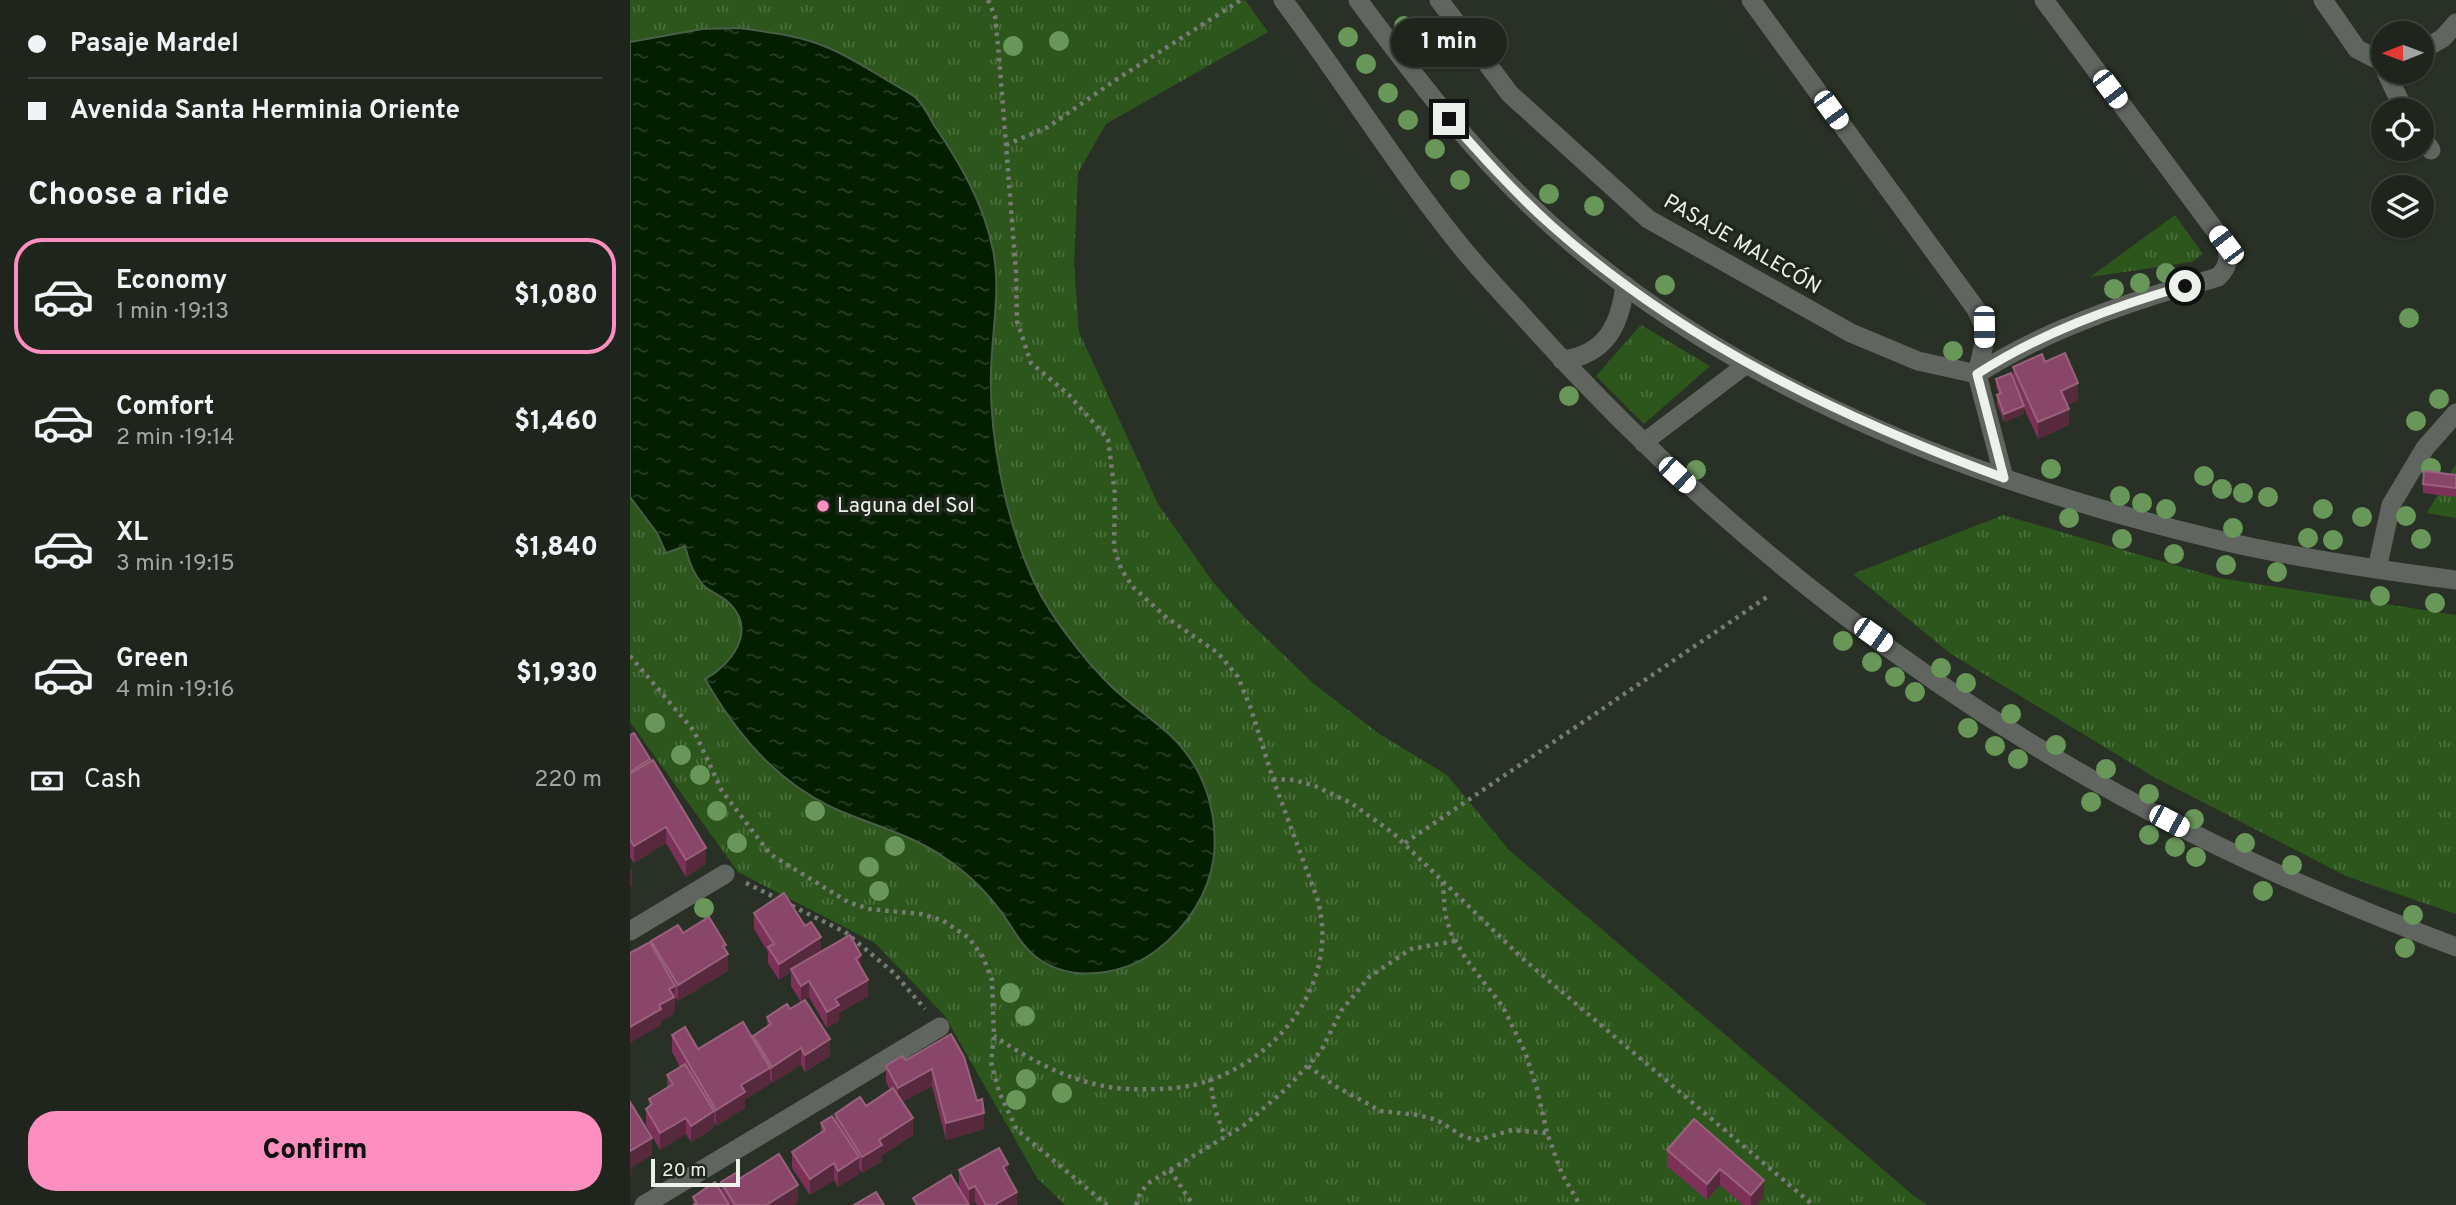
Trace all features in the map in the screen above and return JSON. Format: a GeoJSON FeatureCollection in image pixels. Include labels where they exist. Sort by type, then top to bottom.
{"type":"FeatureCollection","features":[{"type":"Feature","properties":{"kind":"street"},"geometry":{"type":"LineString","coordinates":[[1283,0],[1459,245],[1562,360],[1643,443],[1747,537],[1814,591],[1953,692],[2119,794],[2242,858],[2384,920],[2456,947]]}},
{"type":"Feature","properties":{"kind":"street"},"geometry":{"type":"LineString","coordinates":[[1358,0],[1436,104],[1476,150],[1552,226],[1625,285],[1684,325],[1747,364],[1811,398],[1875,427],[2004,478],[2127,516],[2228,542],[2377,569],[2456,580]]}},
{"type":"Feature","properties":{"kind":"street","name":"PASAJE MALECÓN"},"geometry":{"type":"LineString","coordinates":[[1439,0],[1510,94],[1648,219],[1851,333],[1918,361],[1977,374]]}},
{"type":"Feature","properties":{"kind":"street"},"geometry":{"type":"LineString","coordinates":[[1751,0],[1976,309],[1984,327],[1984,344],[1977,374],[2004,478]]}},
{"type":"Feature","properties":{"kind":"street"},"geometry":{"type":"LineString","coordinates":[[1977,374],[2013,351],[2061,330],[2109,310],[2218,277],[2226,266],[2226,245],[2044,0]]}},
{"type":"Feature","properties":{"kind":"street"},"geometry":{"type":"LineString","coordinates":[[2323,0],[2357,49],[2371,58]]}},
{"type":"Feature","properties":{"kind":"street"},"geometry":{"type":"LineString","coordinates":[[2434,43],[2443,38],[2456,23]]}},
{"type":"Feature","properties":{"kind":"street"},"geometry":{"type":"LineString","coordinates":[[1562,360],[1584,355],[1606,340],[1620,316],[1625,285]]}},
{"type":"Feature","properties":{"kind":"street"},"geometry":{"type":"LineString","coordinates":[[2377,569],[2390,505],[2425,447],[2456,413]]}},
{"type":"Feature","properties":{"kind":"street"},"geometry":{"type":"LineString","coordinates":[[630,931],[725,874]]}},
{"type":"Feature","properties":{"kind":"street"},"geometry":{"type":"LineString","coordinates":[[644,1205],[940,1027]]}},
{"type":"Feature","properties":{"kind":"lane"},"geometry":{"type":"LineString","coordinates":[[1643,443],[1747,364]]}},
{"type":"Feature","properties":{"kind":"path"},"geometry":{"type":"LineString","coordinates":[[989,0],[995,16],[1016,272],[1017,321],[1031,363],[1069,395],[1108,439],[1115,494],[1114,548],[1121,569],[1132,587],[1148,603],[1218,653],[1238,677],[1323,918],[1324,942],[1314,986],[1303,1008],[1288,1026],[1261,1052],[1234,1069],[1194,1085],[1157,1089],[1102,1086],[1066,1076],[1031,1060],[994,1036]]}},
{"type":"Feature","properties":{"kind":"path"},"geometry":{"type":"LineString","coordinates":[[1006,145],[1048,127],[1117,79],[1241,0]]}},
{"type":"Feature","properties":{"kind":"path"},"geometry":{"type":"LineString","coordinates":[[1405,844],[1770,595]]}},
{"type":"Feature","properties":{"kind":"path"},"geometry":{"type":"LineString","coordinates":[[630,656],[694,731],[722,791],[770,854],[848,902],[869,909],[921,914],[942,920],[969,938],[983,957],[992,980],[994,1036],[991,1062],[999,1092],[1017,1130],[1107,1205]]}},
{"type":"Feature","properties":{"kind":"path"},"geometry":{"type":"LineString","coordinates":[[1273,779],[1294,780],[1315,786],[1351,803],[1393,832],[1522,958],[1813,1205]]}},
{"type":"Feature","properties":{"kind":"path"},"geometry":{"type":"LineString","coordinates":[[725,874],[763,890],[845,932],[894,973],[940,1027]]}},
{"type":"Feature","properties":{"kind":"path"},"geometry":{"type":"LineString","coordinates":[[1443,881],[1445,914],[1455,941],[1503,1007],[1525,1052],[1538,1089],[1547,1133],[1562,1174],[1580,1205]]}},
{"type":"Feature","properties":{"kind":"path"},"geometry":{"type":"LineString","coordinates":[[1136,1205],[1140,1193],[1150,1182],[1243,1126],[1278,1097],[1321,1051],[1341,1011],[1369,977],[1411,949],[1455,941]]}},
{"type":"Feature","properties":{"kind":"path"},"geometry":{"type":"LineString","coordinates":[[1308,1066],[1335,1086],[1381,1111],[1437,1120],[1464,1137],[1478,1140],[1512,1130],[1547,1133]]}},
{"type":"Feature","properties":{"kind":"path"},"geometry":{"type":"LineString","coordinates":[[1210,1079],[1215,1109],[1225,1137]]}},
{"type":"Feature","properties":{"kind":"path"},"geometry":{"type":"LineString","coordinates":[[1170,1170],[1194,1205]]}},
{"type":"Feature","properties":{"kind":"path"},"geometry":{"type":"LineString","coordinates":[[1571,1205],[1576,1198]]}},
{"type":"Feature","properties":{"kind":"green space","name":"Laguna del Sol"},"geometry":{"type":"Polygon","coordinates":[[[630,0],[1245,0],[1268,32],[1106,124],[1078,173],[1074,264],[1079,332],[1158,504],[1213,582],[1243,616],[1314,684],[1378,733],[1447,775],[1509,850],[1914,1196],[1928,1205],[1065,1205],[1037,1178],[945,1016],[875,943],[738,872],[630,722],[630,0]]]}},
{"type":"Feature","properties":{"kind":"green space"},"geometry":{"type":"Polygon","coordinates":[[[2175,215],[2203,254],[2192,262],[2090,277],[2175,215]]]}},
{"type":"Feature","properties":{"kind":"green space"},"geometry":{"type":"Polygon","coordinates":[[[1641,325],[1710,366],[1644,424],[1596,376],[1641,325]]]}},
{"type":"Feature","properties":{"kind":"green space"},"geometry":{"type":"Polygon","coordinates":[[[2456,464],[2456,518],[2427,513],[2456,464]]]}},
{"type":"Feature","properties":{"kind":"green space"},"geometry":{"type":"Polygon","coordinates":[[[2003,515],[2219,578],[2456,615],[2456,914],[2346,876],[2154,777],[1951,654],[1853,574],[2003,515]]]}},
{"type":"Feature","properties":{"kind":"water","name":"Laguna del Sol"},"geometry":{"type":"Polygon","coordinates":[[[739,28],[814,42],[855,61],[911,94],[923,107],[953,154],[984,216],[995,265],[991,396],[993,422],[1000,475],[1022,552],[1046,604],[1067,634],[1112,687],[1165,730],[1183,749],[1200,776],[1211,807],[1214,856],[1202,896],[1178,931],[1144,959],[1113,970],[1081,973],[1065,971],[1036,957],[1025,947],[986,894],[950,861],[916,841],[810,796],[774,768],[743,736],[705,679],[724,665],[737,646],[741,636],[738,614],[727,601],[700,581],[685,546],[666,553],[657,533],[630,497],[630,42],[702,29],[739,28]]]}},
{"type":"Feature","properties":{"kind":"building"},"geometry":{"type":"Polygon","coordinates":[[[2065,353],[2078,383],[2061,391],[2069,409],[2038,422],[2013,367],[2042,354],[2045,362],[2065,353]]]}},
{"type":"Feature","properties":{"kind":"building"},"geometry":{"type":"Polygon","coordinates":[[[2011,373],[2024,406],[2004,414],[1997,395],[2001,393],[1996,379],[2011,373]]]}},
{"type":"Feature","properties":{"kind":"building"},"geometry":{"type":"Polygon","coordinates":[[[2424,471],[2456,475],[2456,488],[2423,484],[2424,471]]]}},
{"type":"Feature","properties":{"kind":"building"},"geometry":{"type":"Polygon","coordinates":[[[634,733],[650,759],[630,772],[630,735],[634,733]]]}},
{"type":"Feature","properties":{"kind":"building"},"geometry":{"type":"Polygon","coordinates":[[[653,760],[706,848],[686,860],[666,827],[634,846],[630,840],[630,774],[653,760]]]}},
{"type":"Feature","properties":{"kind":"building"},"geometry":{"type":"Polygon","coordinates":[[[784,893],[805,926],[811,922],[821,937],[779,964],[768,947],[774,944],[754,913],[784,893]]]}},
{"type":"Feature","properties":{"kind":"building"},"geometry":{"type":"Polygon","coordinates":[[[709,917],[726,945],[723,946],[728,954],[678,985],[651,941],[678,925],[683,933],[709,917]]]}},
{"type":"Feature","properties":{"kind":"building"},"geometry":{"type":"Polygon","coordinates":[[[850,935],[861,955],[856,959],[868,980],[835,999],[839,1005],[827,1012],[809,981],[801,986],[791,969],[850,935]]]}},
{"type":"Feature","properties":{"kind":"building"},"geometry":{"type":"Polygon","coordinates":[[[650,942],[675,986],[669,989],[674,997],[659,1005],[661,1009],[630,1027],[630,953],[650,942]]]}},
{"type":"Feature","properties":{"kind":"building"},"geometry":{"type":"Polygon","coordinates":[[[805,1000],[830,1039],[805,1055],[801,1048],[772,1067],[753,1036],[771,1024],[767,1017],[787,1004],[790,1009],[805,1000]]]}},
{"type":"Feature","properties":{"kind":"building"},"geometry":{"type":"Polygon","coordinates":[[[743,1022],[770,1068],[741,1085],[745,1092],[716,1110],[672,1035],[685,1027],[698,1049],[743,1022]]]}},
{"type":"Feature","properties":{"kind":"building"},"geometry":{"type":"Polygon","coordinates":[[[951,1034],[964,1057],[977,1101],[982,1099],[984,1113],[946,1123],[932,1069],[898,1088],[886,1066],[902,1056],[906,1060],[951,1034]]]}},
{"type":"Feature","properties":{"kind":"building"},"geometry":{"type":"Polygon","coordinates":[[[685,1064],[714,1111],[691,1126],[686,1118],[660,1133],[646,1109],[652,1104],[649,1099],[673,1084],[667,1075],[685,1064]]]}},
{"type":"Feature","properties":{"kind":"building"},"geometry":{"type":"Polygon","coordinates":[[[893,1088],[913,1118],[879,1140],[882,1145],[862,1157],[835,1114],[860,1097],[866,1106],[893,1088]]]}},
{"type":"Feature","properties":{"kind":"building"},"geometry":{"type":"Polygon","coordinates":[[[630,1102],[652,1138],[630,1151],[630,1102]]]}},
{"type":"Feature","properties":{"kind":"building"},"geometry":{"type":"Polygon","coordinates":[[[832,1116],[859,1157],[838,1171],[834,1163],[810,1179],[792,1152],[825,1130],[821,1123],[832,1116]]]}},
{"type":"Feature","properties":{"kind":"building"},"geometry":{"type":"Polygon","coordinates":[[[1694,1119],[1764,1180],[1751,1195],[1720,1169],[1707,1184],[1667,1150],[1694,1119]]]}},
{"type":"Feature","properties":{"kind":"building"},"geometry":{"type":"Polygon","coordinates":[[[999,1148],[1008,1164],[1003,1167],[1017,1192],[994,1205],[986,1205],[975,1186],[969,1189],[959,1170],[999,1148]]]}},
{"type":"Feature","properties":{"kind":"building"},"geometry":{"type":"Polygon","coordinates":[[[779,1154],[798,1185],[766,1205],[735,1205],[721,1182],[736,1173],[739,1179],[779,1154]]]}},
{"type":"Feature","properties":{"kind":"building"},"geometry":{"type":"Polygon","coordinates":[[[951,1175],[969,1205],[917,1205],[913,1198],[951,1175]]]}},
{"type":"Feature","properties":{"kind":"building"},"geometry":{"type":"Polygon","coordinates":[[[715,1182],[729,1205],[694,1205],[697,1203],[693,1197],[715,1182]]]}},
{"type":"Feature","properties":{"kind":"building"},"geometry":{"type":"Polygon","coordinates":[[[876,1192],[884,1205],[854,1205],[876,1192]]]}},
{"type":"Feature","properties":{"kind":"place","name":"Laguna del Sol"},"geometry":{"type":"Point","coordinates":[823,506]}},
{"type":"Feature","properties":{"kind":"route"},"geometry":{"type":"LineString","coordinates":[[1449,119],[1552,226],[1625,285],[1684,325],[1747,364],[1811,398],[1918,445],[2004,478],[1977,374],[2013,351],[2061,330],[2109,310],[2185,286]]}}]}
